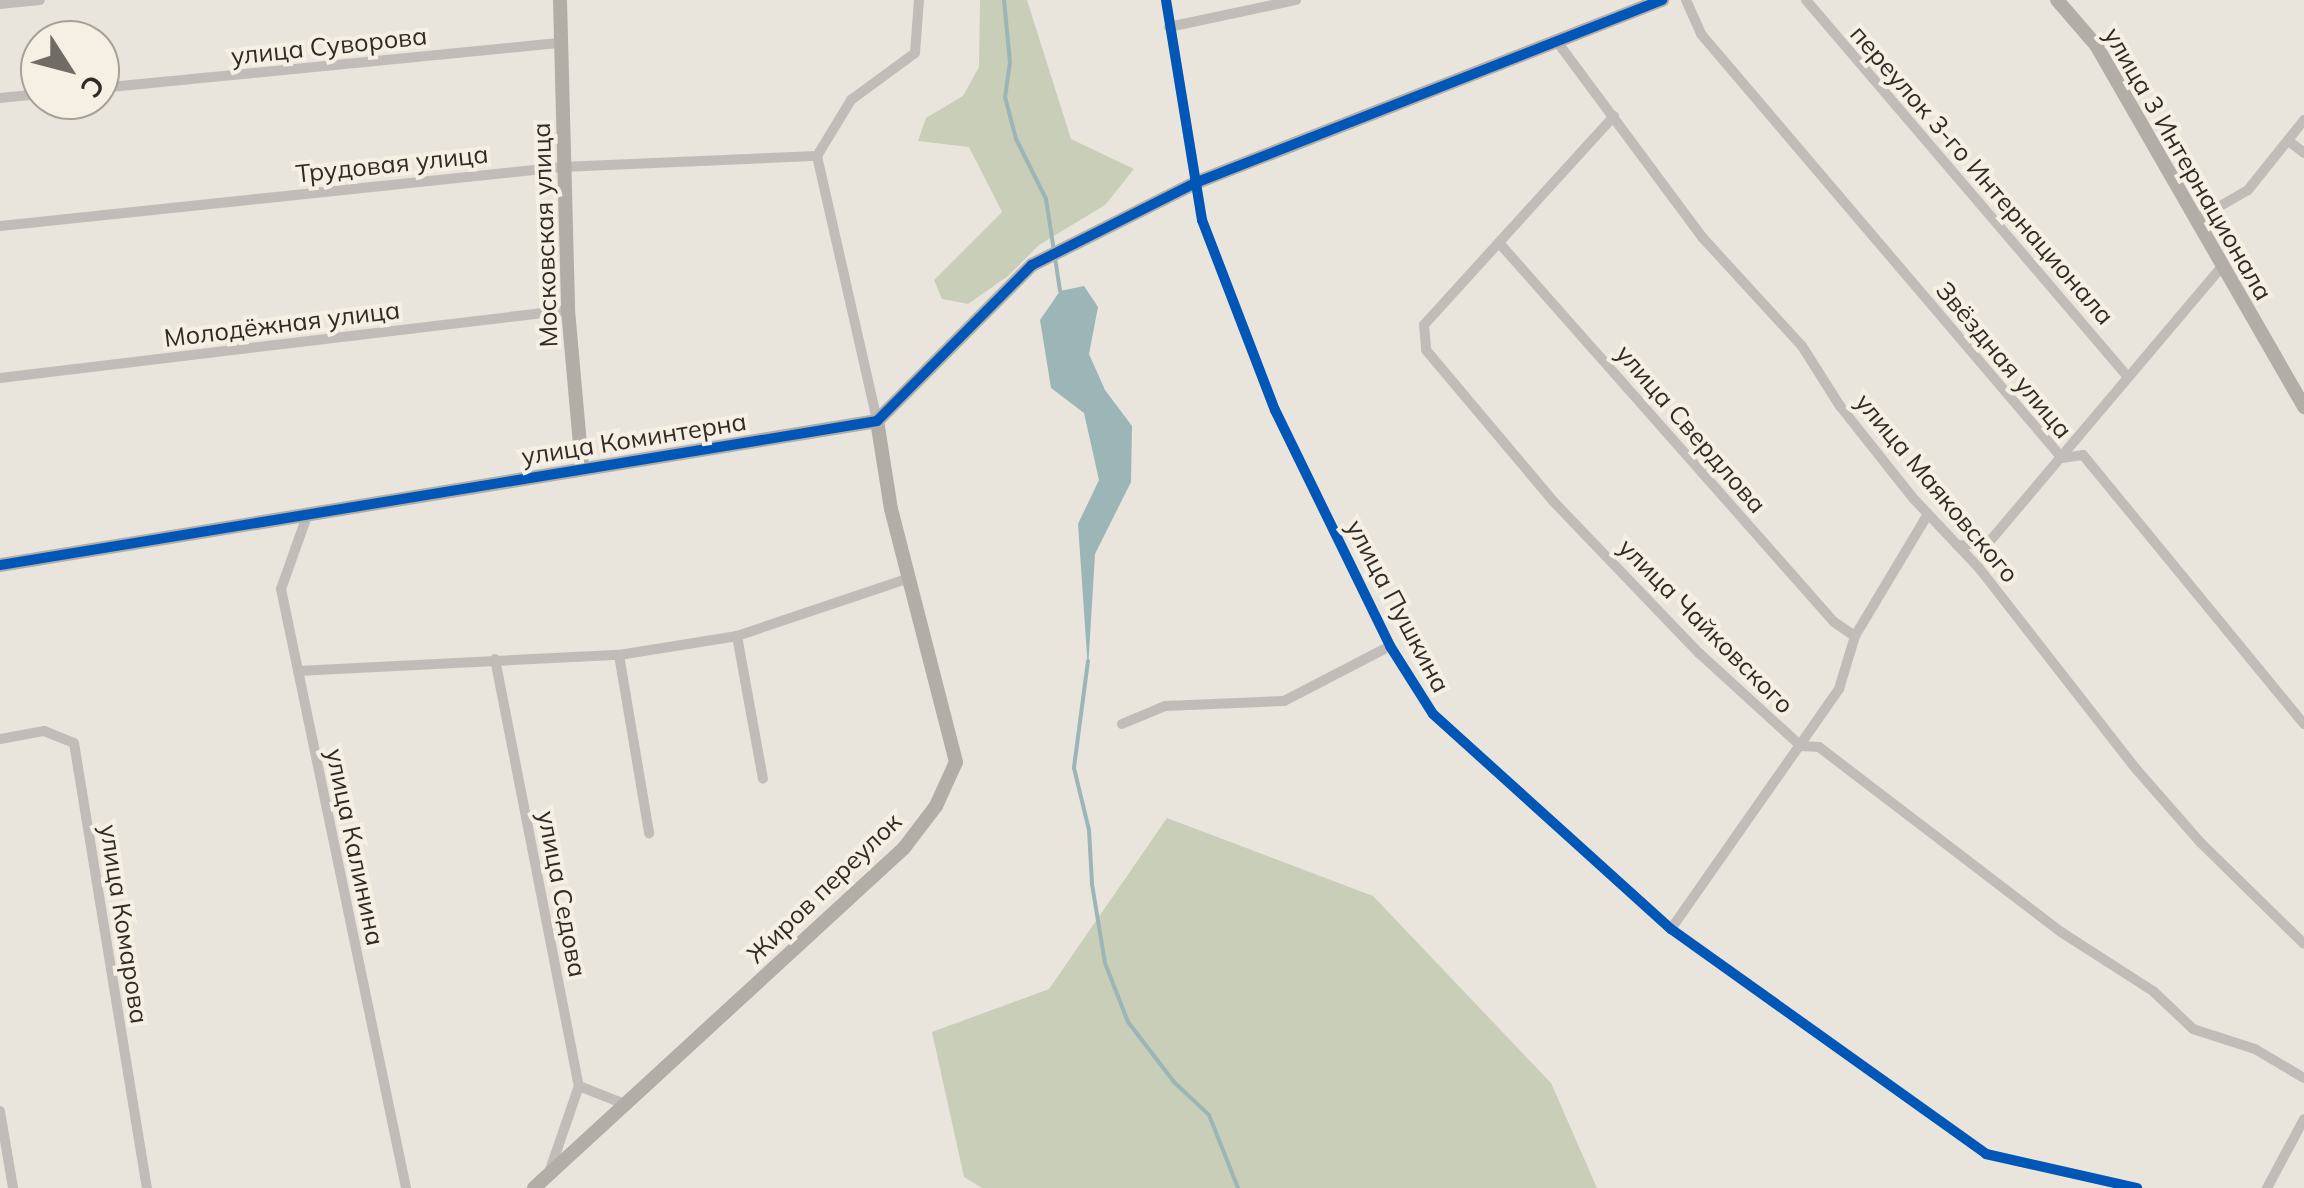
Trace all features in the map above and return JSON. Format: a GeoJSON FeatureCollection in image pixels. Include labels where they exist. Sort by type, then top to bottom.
{"type":"FeatureCollection","features":[{"type":"Feature","properties":{"kind":"street"},"geometry":{"type":"LineString","coordinates":[[0,4],[40,0]]}},
{"type":"Feature","properties":{"kind":"street","name":"Московская улица"},"geometry":{"type":"LineString","coordinates":[[560,0],[568,310],[582,467]]}},
{"type":"Feature","properties":{"kind":"street"},"geometry":{"type":"LineString","coordinates":[[877,421],[817,156],[851,100],[915,52],[919,0]]}},
{"type":"Feature","properties":{"kind":"street","name":"улица Пушкина"},"geometry":{"type":"LineString","coordinates":[[1166,0],[1202,220],[1275,410],[1390,646],[1433,714],[1671,929],[1986,1154],[2137,1188]]}},
{"type":"Feature","properties":{"kind":"street"},"geometry":{"type":"LineString","coordinates":[[1169,27],[1296,0]]}},
{"type":"Feature","properties":{"kind":"street"},"geometry":{"type":"LineString","coordinates":[[877,421],[1032,265],[1195,182],[1662,0]]}},
{"type":"Feature","properties":{"kind":"street","name":"Звёздная улица"},"geometry":{"type":"LineString","coordinates":[[1686,0],[1701,34],[2062,458],[2083,455],[2304,724]]}},
{"type":"Feature","properties":{"kind":"street","name":"переулок 3-го Интернационала"},"geometry":{"type":"LineString","coordinates":[[1806,0],[2127,376]]}},
{"type":"Feature","properties":{"kind":"street","name":"улица 3 Интернационала"},"geometry":{"type":"LineString","coordinates":[[2058,0],[2096,45],[2303,402]]}},
{"type":"Feature","properties":{"kind":"street","name":"улица Маяковского"},"geometry":{"type":"LineString","coordinates":[[1558,42],[1702,236],[1802,346],[1840,406],[1958,546],[2136,770],[2202,843],[2304,944]]}},
{"type":"Feature","properties":{"kind":"street","name":"улица Суворова"},"geometry":{"type":"LineString","coordinates":[[120,86],[561,43]]}},
{"type":"Feature","properties":{"kind":"street","name":"улица Чайковского"},"geometry":{"type":"LineString","coordinates":[[1614,116],[1424,324],[1426,350],[1553,501],[1699,653],[1800,746],[1819,748],[2061,932],[2154,992],[2193,1029],[2255,1049],[2304,1078]]}},
{"type":"Feature","properties":{"kind":"street"},"geometry":{"type":"LineString","coordinates":[[2196,220],[2248,190],[2304,120]]}},
{"type":"Feature","properties":{"kind":"street"},"geometry":{"type":"LineString","coordinates":[[2290,142],[2304,154]]}},
{"type":"Feature","properties":{"kind":"street","name":"Трудовая улица"},"geometry":{"type":"LineString","coordinates":[[0,226],[562,167],[817,156]]}},
{"type":"Feature","properties":{"kind":"street","name":"улица Свердлова"},"geometry":{"type":"LineString","coordinates":[[1501,244],[1834,622],[1854,636]]}},
{"type":"Feature","properties":{"kind":"street"},"geometry":{"type":"LineString","coordinates":[[1958,546],[1990,541],[2222,266]]}},
{"type":"Feature","properties":{"kind":"street","name":"Молодёжная улица"},"geometry":{"type":"LineString","coordinates":[[0,378],[568,310]]}},
{"type":"Feature","properties":{"kind":"street","name":"улица Коминтерна"},"geometry":{"type":"LineString","coordinates":[[0,566],[877,421]]}},
{"type":"Feature","properties":{"kind":"street","name":"Жиров переулок"},"geometry":{"type":"LineString","coordinates":[[534,1188],[904,848],[936,806],[956,762],[891,509],[877,421]]}},
{"type":"Feature","properties":{"kind":"street"},"geometry":{"type":"LineString","coordinates":[[1671,929],[1839,689],[1854,636],[1928,514]]}},
{"type":"Feature","properties":{"kind":"street","name":"улица Калинина"},"geometry":{"type":"LineString","coordinates":[[306,516],[281,589],[406,1188]]}},
{"type":"Feature","properties":{"kind":"street"},"geometry":{"type":"LineString","coordinates":[[298,671],[619,655],[738,636],[909,578]]}},
{"type":"Feature","properties":{"kind":"street"},"geometry":{"type":"LineString","coordinates":[[738,636],[763,778]]}},
{"type":"Feature","properties":{"kind":"street"},"geometry":{"type":"LineString","coordinates":[[1122,724],[1165,706],[1284,700],[1390,646]]}},
{"type":"Feature","properties":{"kind":"street"},"geometry":{"type":"LineString","coordinates":[[619,655],[649,833]]}},
{"type":"Feature","properties":{"kind":"street","name":"улица Седова"},"geometry":{"type":"LineString","coordinates":[[496,659],[579,1086]]}},
{"type":"Feature","properties":{"kind":"street","name":"улица Комарова"},"geometry":{"type":"LineString","coordinates":[[0,738],[44,730],[74,743],[147,1188]]}},
{"type":"Feature","properties":{"kind":"street"},"geometry":{"type":"LineString","coordinates":[[549,1175],[579,1086],[627,1105]]}},
{"type":"Feature","properties":{"kind":"street"},"geometry":{"type":"LineString","coordinates":[[0,1112],[13,1188]]}},
{"type":"Feature","properties":{"kind":"street"},"geometry":{"type":"LineString","coordinates":[[2268,1188],[2304,1119]]}},
{"type":"Feature","properties":{"kind":"green space"},"geometry":{"type":"Polygon","coordinates":[[[980,0],[1027,0],[1071,139],[1134,169],[1105,205],[1039,245],[1008,276],[968,304],[942,299],[934,280],[1002,212],[969,147],[918,141],[926,118],[963,96],[979,67],[980,0]]]}},
{"type":"Feature","properties":{"kind":"green space"},"geometry":{"type":"Polygon","coordinates":[[[1167,818],[1373,896],[1551,1083],[1597,1188],[982,1188],[964,1177],[932,1032],[1049,989],[1167,818]]]}},
{"type":"Feature","properties":{"kind":"water"},"geometry":{"type":"Polygon","coordinates":[[[1084,286],[1098,307],[1089,354],[1105,390],[1132,426],[1131,482],[1095,554],[1088,670],[1078,524],[1099,480],[1084,413],[1051,388],[1040,320],[1060,291],[1084,286]]]}},
{"type":"Feature","properties":{"kind":"waterway"},"geometry":{"type":"LineString","coordinates":[[1004,0],[1010,62],[1005,97],[1016,139],[1046,199],[1060,291]]}},
{"type":"Feature","properties":{"kind":"waterway"},"geometry":{"type":"LineString","coordinates":[[1088,661],[1074,768],[1089,830],[1092,884],[1105,963],[1128,1022],[1174,1082],[1209,1115],[1238,1188]]}},
{"type":"Feature","properties":{"kind":"cycle path"},"geometry":{"type":"LineString","coordinates":[[1166,0],[1202,220],[1275,410],[1390,646],[1433,714],[1671,929],[1986,1154],[2137,1188]]}},
{"type":"Feature","properties":{"kind":"cycle path"},"geometry":{"type":"LineString","coordinates":[[0,565],[877,421],[1032,265],[1195,183],[1662,0]]}}]}
